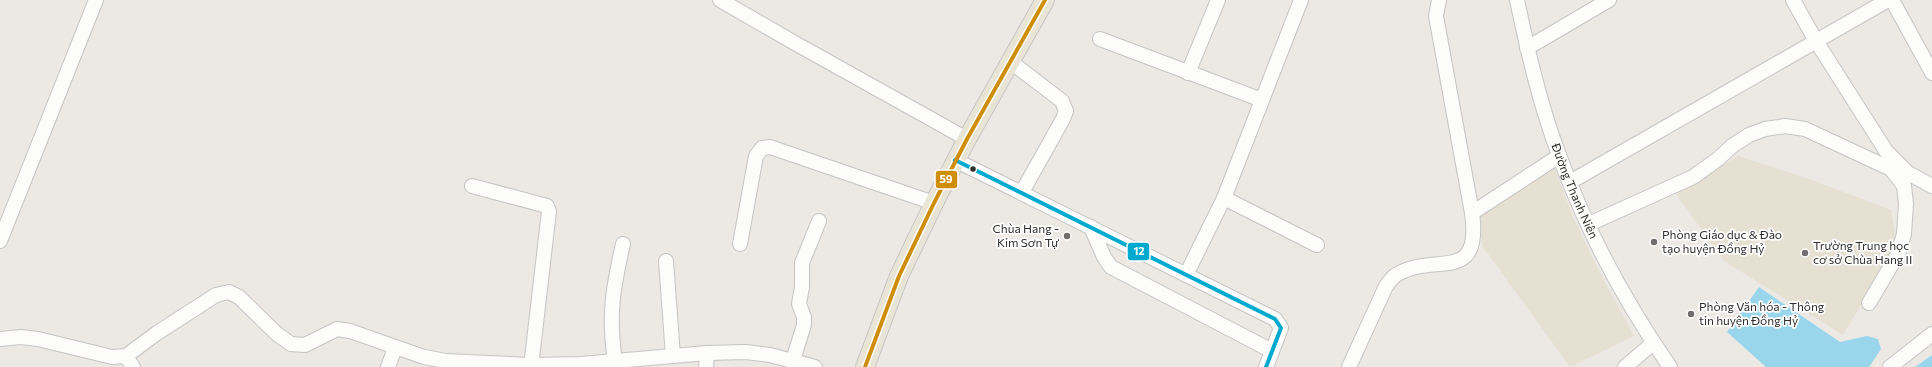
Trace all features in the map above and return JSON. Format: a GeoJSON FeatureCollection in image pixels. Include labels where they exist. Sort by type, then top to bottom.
{"type":"FeatureCollection","features":[{"type":"Feature","properties":{"kind":"main road"},"geometry":{"type":"LineString","coordinates":[[865,367],[898,276],[966,139],[1045,0]]}},
{"type":"Feature","properties":{"kind":"street"},"geometry":{"type":"LineString","coordinates":[[0,241],[96,0]]}},
{"type":"Feature","properties":{"kind":"street"},"geometry":{"type":"LineString","coordinates":[[720,0],[966,139]]}},
{"type":"Feature","properties":{"kind":"street"},"geometry":{"type":"LineString","coordinates":[[1188,73],[1218,0]]}},
{"type":"Feature","properties":{"kind":"street"},"geometry":{"type":"LineString","coordinates":[[1186,275],[1224,198],[1301,0]]}},
{"type":"Feature","properties":{"kind":"street"},"geometry":{"type":"LineString","coordinates":[[1349,367],[1386,286],[1395,275],[1409,268],[1450,263],[1467,255],[1472,245],[1474,231],[1472,213],[1436,16],[1439,0]]}},
{"type":"Feature","properties":{"kind":"street","name":"Đường Thanh Niên"},"geometry":{"type":"LineString","coordinates":[[1517,0],[1527,48],[1559,156],[1598,245],[1653,343],[1670,367]]}},
{"type":"Feature","properties":{"kind":"street"},"geometry":{"type":"LineString","coordinates":[[1527,48],[1609,0]]}},
{"type":"Feature","properties":{"kind":"street"},"geometry":{"type":"LineString","coordinates":[[1793,0],[1816,41],[1886,151],[1908,173],[1932,186]]}},
{"type":"Feature","properties":{"kind":"street"},"geometry":{"type":"LineString","coordinates":[[1570,182],[1888,0]]}},
{"type":"Feature","properties":{"kind":"street"},"geometry":{"type":"LineString","coordinates":[[1892,0],[1932,73]]}},
{"type":"Feature","properties":{"kind":"street"},"geometry":{"type":"LineString","coordinates":[[1100,39],[1262,100]]}},
{"type":"Feature","properties":{"kind":"street"},"geometry":{"type":"LineString","coordinates":[[1011,62],[1062,101],[1066,111],[1022,192]]}},
{"type":"Feature","properties":{"kind":"street"},"geometry":{"type":"LineString","coordinates":[[1589,224],[1693,177],[1718,159],[1732,146],[1749,135],[1765,129],[1785,126],[1805,129],[1891,169],[1904,186],[1906,204],[1904,234],[1898,254],[1869,303]]}},
{"type":"Feature","properties":{"kind":"street"},"geometry":{"type":"LineString","coordinates":[[740,244],[756,156],[762,148],[770,147],[934,203]]}},
{"type":"Feature","properties":{"kind":"street"},"geometry":{"type":"LineString","coordinates":[[1472,213],[1559,156]]}},
{"type":"Feature","properties":{"kind":"street"},"geometry":{"type":"LineString","coordinates":[[955,160],[1022,192],[1276,320],[1281,328],[1266,367]]}},
{"type":"Feature","properties":{"kind":"street"},"geometry":{"type":"LineString","coordinates":[[472,186],[547,206],[549,211],[531,366]]}},
{"type":"Feature","properties":{"kind":"street"},"geometry":{"type":"LineString","coordinates":[[1224,198],[1317,245]]}},
{"type":"Feature","properties":{"kind":"street"},"geometry":{"type":"LineString","coordinates":[[794,360],[804,325],[804,317],[799,304],[802,287],[802,263],[819,221]]}},
{"type":"Feature","properties":{"kind":"street"},"geometry":{"type":"LineString","coordinates":[[1090,227],[1104,257],[1111,267],[1272,351]]}},
{"type":"Feature","properties":{"kind":"street"},"geometry":{"type":"LineString","coordinates":[[615,361],[611,334],[611,309],[615,279],[623,244]]}},
{"type":"Feature","properties":{"kind":"street"},"geometry":{"type":"LineString","coordinates":[[666,261],[673,356]]}},
{"type":"Feature","properties":{"kind":"street"},"geometry":{"type":"LineString","coordinates":[[0,339],[21,337],[129,361],[156,332],[216,295],[229,292],[240,297],[277,334],[291,344],[305,345],[337,329],[350,331],[394,348],[424,357],[446,361],[531,366],[581,364],[673,356],[707,360],[746,352],[794,360],[815,367]]}},
{"type":"Feature","properties":{"kind":"street"},"geometry":{"type":"LineString","coordinates":[[1890,367],[1932,334]]}},
{"type":"Feature","properties":{"kind":"street"},"geometry":{"type":"LineString","coordinates":[[1625,367],[1653,343]]}},
{"type":"Feature","properties":{"kind":"street"},"geometry":{"type":"LineString","coordinates":[[388,367],[394,348]]}},
{"type":"Feature","properties":{"kind":"shaded area","name":"Trường Trung học cơ sở Chùa Hang II"},"geometry":{"type":"Polygon","coordinates":[[[1738,156],[1809,179],[1891,210],[1897,245],[1843,335],[1724,261],[1676,194],[1738,156]]]}},
{"type":"Feature","properties":{"kind":"shaded area"},"geometry":{"type":"Polygon","coordinates":[[[1554,166],[1571,212],[1599,271],[1634,336],[1570,367],[1483,247],[1480,234],[1478,208],[1554,166]]]}},
{"type":"Feature","properties":{"kind":"water"},"geometry":{"type":"Polygon","coordinates":[[[1759,287],[1840,342],[1867,336],[1878,339],[1881,349],[1869,367],[1766,367],[1727,332],[1759,287]]]}},
{"type":"Feature","properties":{"kind":"water"},"geometry":{"type":"Polygon","coordinates":[[[1932,355],[1932,367],[1915,367],[1932,355]]]}},
{"type":"Feature","properties":{"kind":"transit line","name":"59"},"geometry":{"type":"LineString","coordinates":[[865,367],[899,276],[934,203],[967,139],[1045,0]]}},
{"type":"Feature","properties":{"kind":"transit line","name":"12"},"geometry":{"type":"LineString","coordinates":[[955,160],[1275,319],[1281,328],[1266,367]]}},
{"type":"Feature","properties":{"kind":"place","name":"Chùa Hang - Kim Sơn Tự"},"geometry":{"type":"Point","coordinates":[1067,236]}},
{"type":"Feature","properties":{"kind":"place","name":"Phòng Giáo dục & Đào tạo huyện Đồng Hỷ"},"geometry":{"type":"Point","coordinates":[1654,242]}},
{"type":"Feature","properties":{"kind":"place","name":"Trường Trung học cơ sở Chùa Hang II"},"geometry":{"type":"Point","coordinates":[1805,253]}},
{"type":"Feature","properties":{"kind":"place","name":"Phòng Văn hóa - Thông tin huyện Đồng Hỷ"},"geometry":{"type":"Point","coordinates":[1691,314]}}]}
